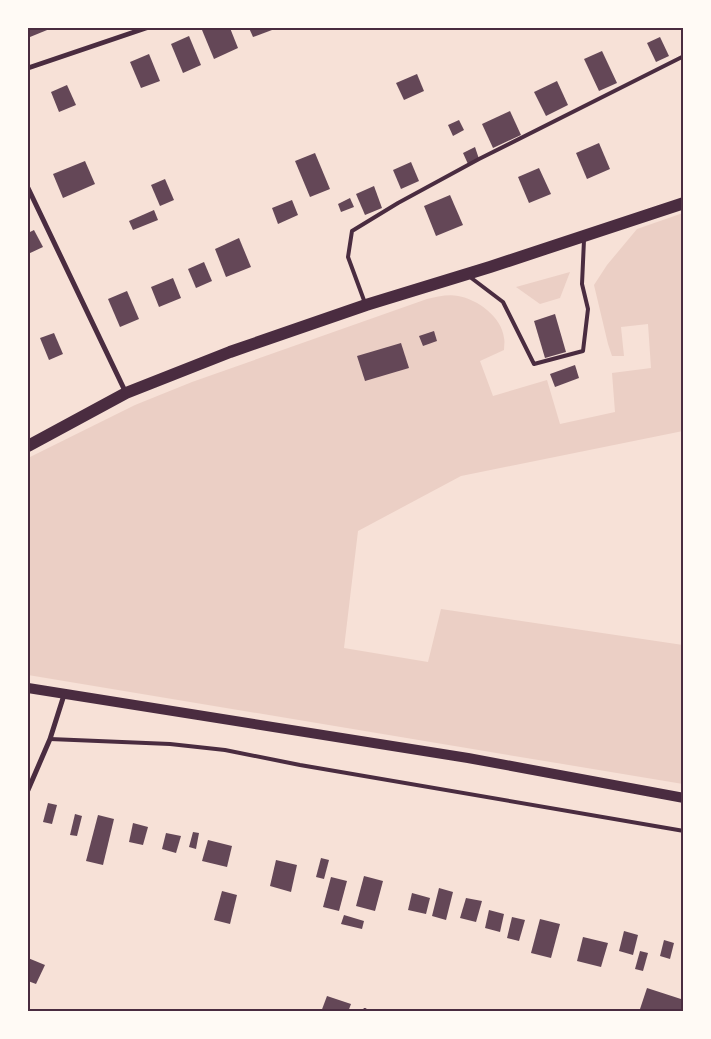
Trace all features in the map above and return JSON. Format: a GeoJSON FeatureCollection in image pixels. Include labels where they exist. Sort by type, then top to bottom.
{"type":"FeatureCollection","features":[{"type":"Feature","properties":{"kind":"main road"},"geometry":{"type":"LineString","coordinates":[[28,446],[126,393],[230,352],[366,305],[684,203]]}},
{"type":"Feature","properties":{"kind":"main road"},"geometry":{"type":"LineString","coordinates":[[28,688],[468,758],[684,798]]}},
{"type":"Feature","properties":{"kind":"street"},"geometry":{"type":"LineString","coordinates":[[28,68],[146,28]]}},
{"type":"Feature","properties":{"kind":"street"},"geometry":{"type":"LineString","coordinates":[[28,188],[126,393]]}},
{"type":"Feature","properties":{"kind":"street"},"geometry":{"type":"LineString","coordinates":[[28,790],[50,739],[64,694]]}},
{"type":"Feature","properties":{"kind":"lane"},"geometry":{"type":"LineString","coordinates":[[366,305],[348,257],[352,231],[398,203],[479,160],[684,56]]}},
{"type":"Feature","properties":{"kind":"lane"},"geometry":{"type":"LineString","coordinates":[[466,274],[503,302],[534,364],[583,351],[588,308],[582,284],[584,236]]}},
{"type":"Feature","properties":{"kind":"lane"},"geometry":{"type":"LineString","coordinates":[[50,739],[170,744],[225,750],[300,765],[684,831]]}},
{"type":"Feature","properties":{"kind":"shaded area"},"geometry":{"type":"Polygon","coordinates":[[[683,213],[683,431],[461,476],[358,531],[344,648],[428,662],[441,609],[683,645],[683,784],[28,675],[28,458],[135,405],[192,382],[427,299],[454,295],[473,301],[487,310],[494,316],[502,330],[504,350],[480,361],[493,396],[547,380],[560,424],[615,412],[612,373],[651,368],[648,324],[621,327],[624,356],[612,356],[594,285],[607,265],[637,229],[683,213]]]}},
{"type":"Feature","properties":{"kind":"shaded area"},"geometry":{"type":"Polygon","coordinates":[[[570,272],[560,298],[540,304],[516,287],[570,272]]]}},
{"type":"Feature","properties":{"kind":"building"},"geometry":{"type":"Polygon","coordinates":[[[28,28],[52,28],[30,37],[28,28]]]}},
{"type":"Feature","properties":{"kind":"building"},"geometry":{"type":"Polygon","coordinates":[[[230,28],[238,48],[214,59],[202,30],[230,28]]]}},
{"type":"Feature","properties":{"kind":"building"},"geometry":{"type":"Polygon","coordinates":[[[249,28],[271,28],[272,30],[253,37],[249,28]]]}},
{"type":"Feature","properties":{"kind":"building"},"geometry":{"type":"Polygon","coordinates":[[[189,36],[201,65],[183,73],[171,44],[189,36]]]}},
{"type":"Feature","properties":{"kind":"building"},"geometry":{"type":"Polygon","coordinates":[[[660,37],[669,56],[656,62],[647,43],[660,37]]]}},
{"type":"Feature","properties":{"kind":"building"},"geometry":{"type":"Polygon","coordinates":[[[602,51],[617,83],[599,91],[584,59],[602,51]]]}},
{"type":"Feature","properties":{"kind":"building"},"geometry":{"type":"Polygon","coordinates":[[[149,54],[160,81],[141,88],[130,62],[149,54]]]}},
{"type":"Feature","properties":{"kind":"building"},"geometry":{"type":"Polygon","coordinates":[[[417,74],[424,91],[404,100],[396,83],[417,74]]]}},
{"type":"Feature","properties":{"kind":"building"},"geometry":{"type":"Polygon","coordinates":[[[557,81],[568,105],[546,116],[534,92],[557,81]]]}},
{"type":"Feature","properties":{"kind":"building"},"geometry":{"type":"Polygon","coordinates":[[[67,85],[76,105],[59,112],[51,92],[67,85]]]}},
{"type":"Feature","properties":{"kind":"building"},"geometry":{"type":"Polygon","coordinates":[[[510,111],[521,135],[493,148],[482,124],[510,111]]]}},
{"type":"Feature","properties":{"kind":"building"},"geometry":{"type":"Polygon","coordinates":[[[459,120],[464,130],[453,136],[448,125],[459,120]]]}},
{"type":"Feature","properties":{"kind":"building"},"geometry":{"type":"Polygon","coordinates":[[[599,143],[610,169],[587,179],[576,153],[599,143]]]}},
{"type":"Feature","properties":{"kind":"building"},"geometry":{"type":"Polygon","coordinates":[[[475,147],[479,159],[468,164],[463,153],[475,147]]]}},
{"type":"Feature","properties":{"kind":"building"},"geometry":{"type":"Polygon","coordinates":[[[315,153],[330,189],[310,197],[295,161],[315,153]]]}},
{"type":"Feature","properties":{"kind":"building"},"geometry":{"type":"Polygon","coordinates":[[[85,161],[95,184],[63,198],[53,174],[85,161]]]}},
{"type":"Feature","properties":{"kind":"building"},"geometry":{"type":"Polygon","coordinates":[[[411,162],[419,181],[401,189],[393,170],[411,162]]]}},
{"type":"Feature","properties":{"kind":"building"},"geometry":{"type":"Polygon","coordinates":[[[539,168],[551,194],[529,203],[518,177],[539,168]]]}},
{"type":"Feature","properties":{"kind":"building"},"geometry":{"type":"Polygon","coordinates":[[[165,179],[174,200],[160,206],[151,185],[165,179]]]}},
{"type":"Feature","properties":{"kind":"building"},"geometry":{"type":"Polygon","coordinates":[[[374,186],[382,208],[365,215],[356,194],[374,186]]]}},
{"type":"Feature","properties":{"kind":"building"},"geometry":{"type":"Polygon","coordinates":[[[450,195],[463,225],[436,236],[424,206],[450,195]]]}},
{"type":"Feature","properties":{"kind":"building"},"geometry":{"type":"Polygon","coordinates":[[[350,198],[354,207],[341,212],[338,204],[350,198]]]}},
{"type":"Feature","properties":{"kind":"building"},"geometry":{"type":"Polygon","coordinates":[[[292,200],[298,215],[278,224],[272,208],[292,200]]]}},
{"type":"Feature","properties":{"kind":"building"},"geometry":{"type":"Polygon","coordinates":[[[154,210],[158,220],[133,230],[129,221],[154,210]]]}},
{"type":"Feature","properties":{"kind":"building"},"geometry":{"type":"Polygon","coordinates":[[[34,230],[43,247],[28,254],[28,233],[34,230]]]}},
{"type":"Feature","properties":{"kind":"building"},"geometry":{"type":"Polygon","coordinates":[[[239,238],[251,267],[226,277],[215,249],[239,238]]]}},
{"type":"Feature","properties":{"kind":"building"},"geometry":{"type":"Polygon","coordinates":[[[204,262],[212,281],[196,288],[188,269],[204,262]]]}},
{"type":"Feature","properties":{"kind":"building"},"geometry":{"type":"Polygon","coordinates":[[[173,278],[181,298],[159,307],[151,287],[173,278]]]}},
{"type":"Feature","properties":{"kind":"building"},"geometry":{"type":"Polygon","coordinates":[[[127,291],[139,319],[120,327],[108,299],[127,291]]]}},
{"type":"Feature","properties":{"kind":"building"},"geometry":{"type":"Polygon","coordinates":[[[555,314],[566,352],[545,358],[534,321],[555,314]]]}},
{"type":"Feature","properties":{"kind":"building"},"geometry":{"type":"Polygon","coordinates":[[[434,331],[437,341],[423,346],[419,336],[434,331]]]}},
{"type":"Feature","properties":{"kind":"building"},"geometry":{"type":"Polygon","coordinates":[[[54,333],[63,354],[49,360],[40,338],[54,333]]]}},
{"type":"Feature","properties":{"kind":"building"},"geometry":{"type":"Polygon","coordinates":[[[401,343],[409,368],[365,381],[357,356],[401,343]]]}},
{"type":"Feature","properties":{"kind":"building"},"geometry":{"type":"Polygon","coordinates":[[[575,365],[579,378],[555,387],[550,374],[575,365]]]}},
{"type":"Feature","properties":{"kind":"building"},"geometry":{"type":"Polygon","coordinates":[[[48,803],[57,805],[52,824],[43,822],[48,803]]]}},
{"type":"Feature","properties":{"kind":"building"},"geometry":{"type":"Polygon","coordinates":[[[75,814],[82,816],[77,836],[70,835],[75,814]]]}},
{"type":"Feature","properties":{"kind":"building"},"geometry":{"type":"Polygon","coordinates":[[[98,815],[114,819],[103,865],[86,861],[98,815]]]}},
{"type":"Feature","properties":{"kind":"building"},"geometry":{"type":"Polygon","coordinates":[[[133,823],[148,827],[143,845],[129,842],[133,823]]]}},
{"type":"Feature","properties":{"kind":"building"},"geometry":{"type":"Polygon","coordinates":[[[193,832],[199,833],[196,849],[189,847],[193,832]]]}},
{"type":"Feature","properties":{"kind":"building"},"geometry":{"type":"Polygon","coordinates":[[[166,833],[181,836],[176,853],[162,849],[166,833]]]}},
{"type":"Feature","properties":{"kind":"building"},"geometry":{"type":"Polygon","coordinates":[[[208,840],[232,846],[227,867],[202,861],[208,840]]]}},
{"type":"Feature","properties":{"kind":"building"},"geometry":{"type":"Polygon","coordinates":[[[321,858],[329,860],[324,879],[316,877],[321,858]]]}},
{"type":"Feature","properties":{"kind":"building"},"geometry":{"type":"Polygon","coordinates":[[[276,860],[297,865],[291,892],[270,886],[276,860]]]}},
{"type":"Feature","properties":{"kind":"building"},"geometry":{"type":"Polygon","coordinates":[[[364,876],[383,881],[375,911],[356,906],[364,876]]]}},
{"type":"Feature","properties":{"kind":"building"},"geometry":{"type":"Polygon","coordinates":[[[331,877],[347,881],[339,911],[323,907],[331,877]]]}},
{"type":"Feature","properties":{"kind":"building"},"geometry":{"type":"Polygon","coordinates":[[[439,888],[453,892],[446,920],[432,916],[439,888]]]}},
{"type":"Feature","properties":{"kind":"building"},"geometry":{"type":"Polygon","coordinates":[[[222,891],[237,895],[230,924],[214,920],[222,891]]]}},
{"type":"Feature","properties":{"kind":"building"},"geometry":{"type":"Polygon","coordinates":[[[412,893],[430,898],[426,914],[408,910],[412,893]]]}},
{"type":"Feature","properties":{"kind":"building"},"geometry":{"type":"Polygon","coordinates":[[[466,898],[482,901],[476,922],[460,918],[466,898]]]}},
{"type":"Feature","properties":{"kind":"building"},"geometry":{"type":"Polygon","coordinates":[[[489,910],[504,914],[500,932],[485,928],[489,910]]]}},
{"type":"Feature","properties":{"kind":"building"},"geometry":{"type":"Polygon","coordinates":[[[344,915],[364,921],[362,929],[341,924],[344,915]]]}},
{"type":"Feature","properties":{"kind":"building"},"geometry":{"type":"Polygon","coordinates":[[[512,917],[525,920],[519,941],[507,938],[512,917]]]}},
{"type":"Feature","properties":{"kind":"building"},"geometry":{"type":"Polygon","coordinates":[[[540,919],[560,924],[551,958],[531,953],[540,919]]]}},
{"type":"Feature","properties":{"kind":"building"},"geometry":{"type":"Polygon","coordinates":[[[624,931],[638,935],[633,955],[619,951],[624,931]]]}},
{"type":"Feature","properties":{"kind":"building"},"geometry":{"type":"Polygon","coordinates":[[[583,937],[608,943],[601,967],[577,961],[583,937]]]}},
{"type":"Feature","properties":{"kind":"building"},"geometry":{"type":"Polygon","coordinates":[[[664,940],[674,943],[670,959],[660,956],[664,940]]]}},
{"type":"Feature","properties":{"kind":"building"},"geometry":{"type":"Polygon","coordinates":[[[640,951],[648,953],[643,971],[635,969],[640,951]]]}},
{"type":"Feature","properties":{"kind":"building"},"geometry":{"type":"Polygon","coordinates":[[[28,958],[45,965],[36,984],[28,981],[28,958]]]}},
{"type":"Feature","properties":{"kind":"building"},"geometry":{"type":"Polygon","coordinates":[[[647,988],[684,1000],[684,1012],[639,1012],[647,988]]]}},
{"type":"Feature","properties":{"kind":"building"},"geometry":{"type":"Polygon","coordinates":[[[327,996],[351,1004],[348,1012],[321,1012],[327,996]]]}}]}
